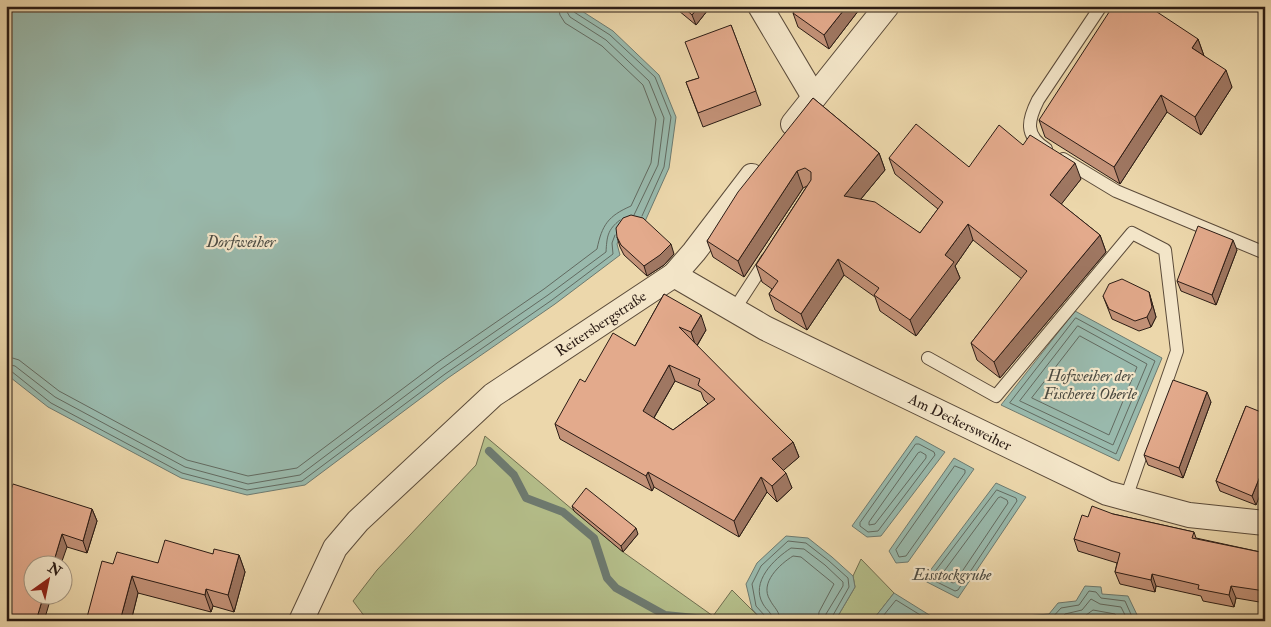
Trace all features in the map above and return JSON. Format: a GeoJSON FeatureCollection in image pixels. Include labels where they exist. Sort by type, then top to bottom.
{"type":"FeatureCollection","features":[{"type":"Feature","properties":{"kind":"street"},"geometry":{"type":"LineString","coordinates":[[760,6],[814,97]]}},
{"type":"Feature","properties":{"kind":"street","name":"Reitersbergstraße"},"geometry":{"type":"LineString","coordinates":[[301,621],[335,548],[358,522],[493,394],[674,275],[888,6]]}},
{"type":"Feature","properties":{"kind":"street","name":"Am Deckersweiher"},"geometry":{"type":"LineString","coordinates":[[674,275],[765,328],[1098,489],[1189,515],[1265,523]]}},
{"type":"Feature","properties":{"kind":"lane"},"geometry":{"type":"LineString","coordinates":[[1101,6],[1038,100],[1029,124],[1032,135],[1042,146],[1116,191],[1265,253]]}},
{"type":"Feature","properties":{"kind":"lane"},"geometry":{"type":"LineString","coordinates":[[928,358],[996,396],[1132,233],[1165,250],[1177,350],[1126,498]]}},
{"type":"Feature","properties":{"kind":"lane"},"geometry":{"type":"LineString","coordinates":[[734,310],[775,247]]}},
{"type":"Feature","properties":{"kind":"green space"},"geometry":{"type":"Polygon","coordinates":[[[485,436],[623,552],[713,616],[732,590],[763,621],[368,621],[353,601],[377,570],[476,465],[485,436]]]}},
{"type":"Feature","properties":{"kind":"green space"},"geometry":{"type":"Polygon","coordinates":[[[861,559],[894,593],[872,621],[835,621],[855,587],[853,576],[861,559]]]}},
{"type":"Feature","properties":{"kind":"water","name":"Dorfweiher"},"geometry":{"type":"Polygon","coordinates":[[[6,6],[574,6],[613,31],[659,75],[676,117],[669,168],[642,228],[621,234],[617,244],[620,255],[555,304],[448,378],[305,485],[247,495],[181,478],[48,407],[6,374],[6,6]]]}},
{"type":"Feature","properties":{"kind":"water","name":"Hofweiher der Fischerei Oberle"},"geometry":{"type":"Polygon","coordinates":[[[1075,311],[1162,358],[1119,461],[1001,405],[1075,311]]]}},
{"type":"Feature","properties":{"kind":"water"},"geometry":{"type":"Polygon","coordinates":[[[916,436],[945,452],[881,536],[867,537],[852,526],[916,436]]]}},
{"type":"Feature","properties":{"kind":"water"},"geometry":{"type":"Polygon","coordinates":[[[954,458],[974,469],[908,562],[896,563],[889,551],[954,458]]]}},
{"type":"Feature","properties":{"kind":"water","name":"Eisstockgrube"},"geometry":{"type":"Polygon","coordinates":[[[996,483],[1026,497],[958,598],[923,580],[996,483]]]}},
{"type":"Feature","properties":{"kind":"water"},"geometry":{"type":"Polygon","coordinates":[[[786,536],[808,538],[853,576],[855,587],[835,621],[763,621],[752,609],[746,584],[757,563],[786,536]]]}},
{"type":"Feature","properties":{"kind":"water"},"geometry":{"type":"Polygon","coordinates":[[[1085,586],[1101,587],[1102,594],[1128,596],[1140,621],[1020,621],[1026,616],[1049,614],[1058,603],[1076,601],[1085,586]]]}},
{"type":"Feature","properties":{"kind":"water"},"geometry":{"type":"Polygon","coordinates":[[[894,593],[939,621],[872,621],[894,593]]]}},
{"type":"Feature","properties":{"kind":"building"},"geometry":{"type":"Polygon","coordinates":[[[682,6],[699,6],[692,15],[682,6]]]}},
{"type":"Feature","properties":{"kind":"building"},"geometry":{"type":"Polygon","coordinates":[[[798,6],[847,6],[824,35],[793,13],[798,6]]]}},
{"type":"Feature","properties":{"kind":"building"},"geometry":{"type":"Polygon","coordinates":[[[1113,6],[1148,6],[1198,39],[1192,48],[1226,70],[1195,117],[1161,95],[1114,167],[1039,120],[1113,6]]]}},
{"type":"Feature","properties":{"kind":"building"},"geometry":{"type":"Polygon","coordinates":[[[731,25],[756,91],[698,113],[686,82],[699,78],[685,42],[731,25]]]}},
{"type":"Feature","properties":{"kind":"building"},"geometry":{"type":"Polygon","coordinates":[[[813,98],[879,153],[844,196],[875,202],[920,233],[943,202],[889,158],[916,124],[969,167],[999,125],[1023,145],[1030,135],[1075,163],[1050,195],[1100,235],[994,362],[971,343],[1027,271],[968,224],[945,255],[954,262],[910,320],[874,295],[879,288],[838,259],[801,314],[769,294],[778,281],[756,265],[811,180],[811,172],[805,168],[797,171],[738,261],[707,241],[738,192],[813,98]]]}},
{"type":"Feature","properties":{"kind":"building"},"geometry":{"type":"Polygon","coordinates":[[[631,215],[643,218],[671,244],[660,255],[644,266],[621,245],[617,237],[616,228],[623,218],[631,215]]]}},
{"type":"Feature","properties":{"kind":"building"},"geometry":{"type":"Polygon","coordinates":[[[1198,226],[1233,240],[1212,295],[1177,281],[1198,226]]]}},
{"type":"Feature","properties":{"kind":"building"},"geometry":{"type":"Polygon","coordinates":[[[1122,279],[1149,292],[1152,307],[1147,317],[1135,321],[1109,309],[1103,296],[1109,284],[1122,279]]]}},
{"type":"Feature","properties":{"kind":"building"},"geometry":{"type":"Polygon","coordinates":[[[664,294],[701,315],[691,332],[679,327],[793,442],[772,459],[786,473],[772,486],[761,477],[734,521],[648,472],[646,476],[555,424],[580,379],[585,382],[613,333],[635,346],[664,294]],[[669,365],[643,411],[673,430],[715,399],[698,385],[700,379],[669,365]]]}},
{"type":"Feature","properties":{"kind":"building"},"geometry":{"type":"Polygon","coordinates":[[[1173,380],[1207,392],[1179,468],[1144,455],[1173,380]]]}},
{"type":"Feature","properties":{"kind":"building"},"geometry":{"type":"Polygon","coordinates":[[[1265,404],[1265,464],[1252,496],[1216,481],[1246,406],[1261,412],[1265,404]]]}},
{"type":"Feature","properties":{"kind":"building"},"geometry":{"type":"Polygon","coordinates":[[[13,484],[92,509],[83,541],[62,534],[56,554],[22,554],[22,604],[41,604],[36,621],[6,621],[6,505],[13,484]]]}},
{"type":"Feature","properties":{"kind":"building"},"geometry":{"type":"Polygon","coordinates":[[[586,488],[636,528],[621,546],[572,506],[586,488]]]}},
{"type":"Feature","properties":{"kind":"building"},"geometry":{"type":"Polygon","coordinates":[[[1092,506],[1113,514],[1194,532],[1192,538],[1265,553],[1265,591],[1231,586],[1229,595],[1198,589],[1199,585],[1152,574],[1151,580],[1115,572],[1120,553],[1074,539],[1082,515],[1088,517],[1092,506]]]}},
{"type":"Feature","properties":{"kind":"building"},"geometry":{"type":"Polygon","coordinates":[[[165,540],[213,554],[214,549],[239,555],[228,595],[206,589],[205,595],[132,576],[120,621],[86,621],[102,561],[113,564],[117,552],[158,563],[165,540]]]}},
{"type":"Feature","properties":{"kind":"waterway"},"geometry":{"type":"LineString","coordinates":[[489,451],[514,475],[526,498],[563,512],[594,538],[607,578],[616,588],[665,615],[705,619],[708,621]]}}]}
